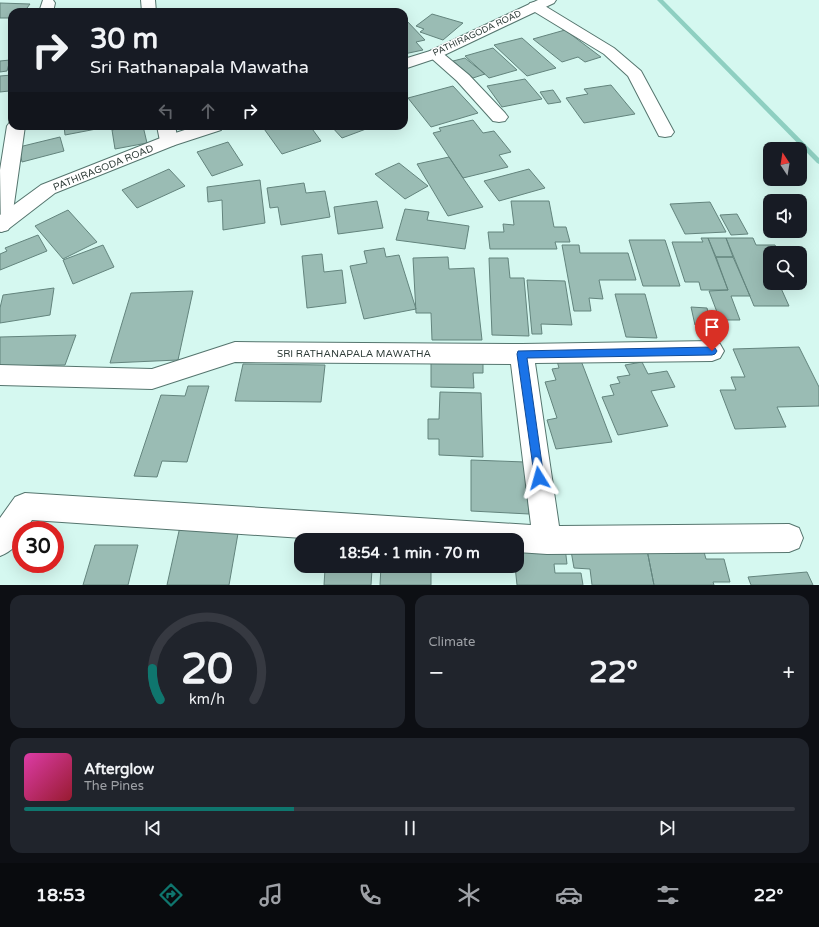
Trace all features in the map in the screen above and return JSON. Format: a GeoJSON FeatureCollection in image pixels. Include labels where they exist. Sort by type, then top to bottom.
{"type":"FeatureCollection","features":[{"type":"Feature","properties":{"kind":"street","name":"PATHIRAGODA ROAD"},"geometry":{"type":"LineString","coordinates":[[408,63],[434,54],[542,3]]}},
{"type":"Feature","properties":{"kind":"street"},"geometry":{"type":"LineString","coordinates":[[542,3],[609,51],[635,74],[665,132]]}},
{"type":"Feature","properties":{"kind":"street"},"geometry":{"type":"LineString","coordinates":[[434,54],[463,78],[499,117]]}},
{"type":"Feature","properties":{"kind":"street"},"geometry":{"type":"LineString","coordinates":[[0,225],[15,130]]}},
{"type":"Feature","properties":{"kind":"street","name":"PATHIRAGODA ROAD"},"geometry":{"type":"LineString","coordinates":[[0,225],[48,189],[167,134],[191,130]]}},
{"type":"Feature","properties":{"kind":"street","name":"SRI RATHANAPALA MAWATHA"},"geometry":{"type":"LineString","coordinates":[[0,375],[152,379],[235,352],[522,354],[712,351]]}},
{"type":"Feature","properties":{"kind":"street"},"geometry":{"type":"LineString","coordinates":[[522,354],[547,540]]}},
{"type":"Feature","properties":{"kind":"street"},"geometry":{"type":"LineString","coordinates":[[0,542],[26,506],[547,540],[789,538]]}},
{"type":"Feature","properties":{"kind":"building"},"geometry":{"type":"Polygon","coordinates":[[[0,3],[30,4],[27,8],[8,8],[8,18],[0,18],[0,3]]]}},
{"type":"Feature","properties":{"kind":"building"},"geometry":{"type":"Polygon","coordinates":[[[432,14],[463,23],[443,40],[420,32],[424,29],[416,26],[432,14]]]}},
{"type":"Feature","properties":{"kind":"building"},"geometry":{"type":"Polygon","coordinates":[[[408,22],[425,40],[416,42],[423,50],[408,53],[408,22]]]}},
{"type":"Feature","properties":{"kind":"building"},"geometry":{"type":"Polygon","coordinates":[[[565,30],[601,57],[585,62],[578,57],[562,62],[533,39],[565,30]]]}},
{"type":"Feature","properties":{"kind":"building"},"geometry":{"type":"Polygon","coordinates":[[[522,38],[556,68],[527,76],[494,45],[522,38]]]}},
{"type":"Feature","properties":{"kind":"building"},"geometry":{"type":"Polygon","coordinates":[[[493,48],[517,70],[489,78],[465,56],[493,48]]]}},
{"type":"Feature","properties":{"kind":"building"},"geometry":{"type":"Polygon","coordinates":[[[465,58],[485,74],[473,78],[453,61],[465,58]]]}},
{"type":"Feature","properties":{"kind":"building"},"geometry":{"type":"Polygon","coordinates":[[[8,60],[7,71],[0,72],[0,61],[8,60]]]}},
{"type":"Feature","properties":{"kind":"building"},"geometry":{"type":"Polygon","coordinates":[[[8,75],[8,91],[0,92],[0,76],[8,75]]]}},
{"type":"Feature","properties":{"kind":"building"},"geometry":{"type":"Polygon","coordinates":[[[525,79],[542,99],[502,107],[487,86],[525,79]]]}},
{"type":"Feature","properties":{"kind":"building"},"geometry":{"type":"Polygon","coordinates":[[[611,85],[635,114],[584,123],[566,98],[588,94],[584,89],[611,85]]]}},
{"type":"Feature","properties":{"kind":"building"},"geometry":{"type":"Polygon","coordinates":[[[453,86],[478,113],[431,127],[408,98],[453,86]]]}},
{"type":"Feature","properties":{"kind":"building"},"geometry":{"type":"Polygon","coordinates":[[[553,90],[561,102],[548,104],[540,92],[553,90]]]}},
{"type":"Feature","properties":{"kind":"building"},"geometry":{"type":"Polygon","coordinates":[[[473,120],[483,133],[494,131],[511,152],[499,155],[508,167],[463,178],[433,133],[441,131],[439,128],[473,120]]]}},
{"type":"Feature","properties":{"kind":"building"},"geometry":{"type":"Polygon","coordinates":[[[64,130],[91,130],[65,135],[64,130]]]}},
{"type":"Feature","properties":{"kind":"building"},"geometry":{"type":"Polygon","coordinates":[[[112,130],[144,130],[147,143],[115,149],[112,130]]]}},
{"type":"Feature","properties":{"kind":"building"},"geometry":{"type":"Polygon","coordinates":[[[265,130],[313,130],[321,141],[282,154],[265,130]]]}},
{"type":"Feature","properties":{"kind":"building"},"geometry":{"type":"Polygon","coordinates":[[[335,130],[363,130],[342,138],[335,130]]]}},
{"type":"Feature","properties":{"kind":"building"},"geometry":{"type":"Polygon","coordinates":[[[60,137],[64,151],[22,162],[19,147],[60,137]]]}},
{"type":"Feature","properties":{"kind":"building"},"geometry":{"type":"Polygon","coordinates":[[[228,142],[243,165],[212,176],[197,152],[228,142]]]}},
{"type":"Feature","properties":{"kind":"building"},"geometry":{"type":"Polygon","coordinates":[[[449,157],[483,207],[448,216],[417,164],[449,157]]]}},
{"type":"Feature","properties":{"kind":"building"},"geometry":{"type":"Polygon","coordinates":[[[399,163],[428,186],[405,199],[375,174],[399,163]]]}},
{"type":"Feature","properties":{"kind":"building"},"geometry":{"type":"Polygon","coordinates":[[[169,169],[185,186],[137,208],[122,190],[169,169]]]}},
{"type":"Feature","properties":{"kind":"building"},"geometry":{"type":"Polygon","coordinates":[[[529,169],[545,188],[499,201],[484,181],[529,169]]]}},
{"type":"Feature","properties":{"kind":"building"},"geometry":{"type":"Polygon","coordinates":[[[260,180],[265,223],[223,230],[222,200],[208,202],[207,187],[260,180]]]}},
{"type":"Feature","properties":{"kind":"building"},"geometry":{"type":"Polygon","coordinates":[[[304,183],[306,193],[325,191],[330,217],[281,225],[278,207],[270,208],[267,188],[304,183]]]}},
{"type":"Feature","properties":{"kind":"building"},"geometry":{"type":"Polygon","coordinates":[[[377,201],[383,228],[338,234],[334,207],[377,201]]]}},
{"type":"Feature","properties":{"kind":"building"},"geometry":{"type":"Polygon","coordinates":[[[511,201],[549,201],[554,227],[566,227],[570,242],[555,242],[557,249],[490,249],[488,232],[504,232],[503,224],[514,225],[511,201]]]}},
{"type":"Feature","properties":{"kind":"building"},"geometry":{"type":"Polygon","coordinates":[[[710,202],[726,232],[685,234],[670,204],[710,202]]]}},
{"type":"Feature","properties":{"kind":"building"},"geometry":{"type":"Polygon","coordinates":[[[405,209],[429,212],[427,220],[469,226],[465,249],[396,240],[405,209]]]}},
{"type":"Feature","properties":{"kind":"building"},"geometry":{"type":"Polygon","coordinates":[[[68,210],[97,242],[63,259],[35,226],[68,210]]]}},
{"type":"Feature","properties":{"kind":"building"},"geometry":{"type":"Polygon","coordinates":[[[737,214],[748,234],[731,235],[720,215],[737,214]]]}},
{"type":"Feature","properties":{"kind":"building"},"geometry":{"type":"Polygon","coordinates":[[[38,235],[47,251],[0,270],[0,254],[7,251],[5,248],[38,235]]]}},
{"type":"Feature","properties":{"kind":"building"},"geometry":{"type":"Polygon","coordinates":[[[701,238],[708,238],[728,290],[701,290],[699,282],[685,282],[672,242],[703,242],[701,238]]]}},
{"type":"Feature","properties":{"kind":"building"},"geometry":{"type":"Polygon","coordinates":[[[708,238],[726,238],[733,257],[716,257],[708,238]]]}},
{"type":"Feature","properties":{"kind":"building"},"geometry":{"type":"Polygon","coordinates":[[[726,238],[753,238],[756,245],[776,246],[763,246],[763,290],[782,290],[789,306],[754,306],[726,238]]]}},
{"type":"Feature","properties":{"kind":"building"},"geometry":{"type":"Polygon","coordinates":[[[629,240],[665,240],[680,286],[643,286],[629,240]]]}},
{"type":"Feature","properties":{"kind":"building"},"geometry":{"type":"Polygon","coordinates":[[[103,245],[114,267],[73,284],[63,260],[103,245]]]}},
{"type":"Feature","properties":{"kind":"building"},"geometry":{"type":"Polygon","coordinates":[[[562,245],[579,245],[580,253],[628,253],[636,280],[599,280],[603,299],[589,298],[591,311],[574,311],[562,245]]]}},
{"type":"Feature","properties":{"kind":"building"},"geometry":{"type":"Polygon","coordinates":[[[384,248],[386,257],[399,255],[416,309],[364,319],[350,266],[367,263],[364,251],[384,248]]]}},
{"type":"Feature","properties":{"kind":"building"},"geometry":{"type":"Polygon","coordinates":[[[322,254],[324,272],[342,270],[346,303],[307,308],[302,256],[322,254]]]}},
{"type":"Feature","properties":{"kind":"building"},"geometry":{"type":"Polygon","coordinates":[[[448,257],[449,269],[474,268],[482,340],[432,340],[431,313],[416,313],[413,258],[448,257]]]}},
{"type":"Feature","properties":{"kind":"building"},"geometry":{"type":"Polygon","coordinates":[[[716,257],[733,257],[750,296],[731,296],[740,320],[720,320],[709,291],[728,290],[716,257]]]}},
{"type":"Feature","properties":{"kind":"building"},"geometry":{"type":"Polygon","coordinates":[[[489,258],[508,258],[510,278],[524,278],[529,336],[492,335],[489,258]]]}},
{"type":"Feature","properties":{"kind":"building"},"geometry":{"type":"Polygon","coordinates":[[[527,280],[565,281],[572,325],[541,324],[542,334],[532,334],[527,280]]]}},
{"type":"Feature","properties":{"kind":"building"},"geometry":{"type":"Polygon","coordinates":[[[54,288],[50,315],[0,323],[0,308],[3,295],[54,288]]]}},
{"type":"Feature","properties":{"kind":"building"},"geometry":{"type":"Polygon","coordinates":[[[193,291],[178,360],[110,363],[131,293],[193,291]]]}},
{"type":"Feature","properties":{"kind":"building"},"geometry":{"type":"Polygon","coordinates":[[[615,294],[645,294],[657,338],[626,337],[615,294]]]}},
{"type":"Feature","properties":{"kind":"building"},"geometry":{"type":"Polygon","coordinates":[[[691,307],[707,308],[711,325],[695,325],[691,307]]]}},
{"type":"Feature","properties":{"kind":"building"},"geometry":{"type":"Polygon","coordinates":[[[76,335],[65,365],[0,366],[0,337],[76,335]]]}},
{"type":"Feature","properties":{"kind":"building"},"geometry":{"type":"Polygon","coordinates":[[[799,347],[819,387],[819,406],[777,407],[786,427],[735,429],[720,390],[736,390],[731,377],[745,377],[733,349],[799,347]]]}},
{"type":"Feature","properties":{"kind":"building"},"geometry":{"type":"Polygon","coordinates":[[[431,356],[483,358],[483,373],[473,373],[474,388],[431,387],[431,356]]]}},
{"type":"Feature","properties":{"kind":"building"},"geometry":{"type":"Polygon","coordinates":[[[580,358],[612,442],[556,449],[547,420],[557,418],[545,382],[556,380],[552,369],[559,368],[557,361],[580,358]]]}},
{"type":"Feature","properties":{"kind":"building"},"geometry":{"type":"Polygon","coordinates":[[[642,362],[648,374],[667,371],[675,387],[651,391],[668,426],[618,435],[602,397],[614,395],[610,385],[620,383],[617,377],[630,375],[625,365],[642,362]]]}},
{"type":"Feature","properties":{"kind":"building"},"geometry":{"type":"Polygon","coordinates":[[[243,364],[325,365],[321,402],[235,401],[243,364]]]}},
{"type":"Feature","properties":{"kind":"building"},"geometry":{"type":"Polygon","coordinates":[[[188,386],[209,386],[187,462],[162,461],[157,477],[134,476],[161,395],[185,396],[188,386]]]}},
{"type":"Feature","properties":{"kind":"building"},"geometry":{"type":"Polygon","coordinates":[[[440,392],[481,393],[483,457],[439,455],[439,439],[428,439],[428,419],[439,419],[440,392]]]}},
{"type":"Feature","properties":{"kind":"building"},"geometry":{"type":"Polygon","coordinates":[[[471,460],[525,462],[529,514],[471,511],[471,460]]]}},
{"type":"Feature","properties":{"kind":"building"},"geometry":{"type":"Polygon","coordinates":[[[181,522],[240,522],[229,585],[167,585],[181,522]]]}},
{"type":"Feature","properties":{"kind":"building"},"geometry":{"type":"Polygon","coordinates":[[[95,545],[138,545],[128,585],[83,585],[95,545]]]}},
{"type":"Feature","properties":{"kind":"building"},"geometry":{"type":"Polygon","coordinates":[[[570,545],[646,545],[654,585],[592,585],[590,569],[574,568],[570,545]]]}},
{"type":"Feature","properties":{"kind":"building"},"geometry":{"type":"Polygon","coordinates":[[[646,545],[702,545],[706,559],[724,559],[730,582],[713,582],[714,585],[654,585],[646,545]]]}},
{"type":"Feature","properties":{"kind":"building"},"geometry":{"type":"Polygon","coordinates":[[[524,547],[565,547],[567,564],[554,564],[555,573],[581,573],[583,585],[517,585],[516,573],[524,573],[524,547]]]}},
{"type":"Feature","properties":{"kind":"building"},"geometry":{"type":"Polygon","coordinates":[[[807,572],[813,585],[751,585],[748,577],[807,572]]]}},
{"type":"Feature","properties":{"kind":"building"},"geometry":{"type":"Polygon","coordinates":[[[325,573],[372,573],[371,585],[324,585],[325,573]]]}},
{"type":"Feature","properties":{"kind":"building"},"geometry":{"type":"Polygon","coordinates":[[[381,573],[431,573],[431,585],[380,585],[381,573]]]}},
{"type":"Feature","properties":{"kind":"waterway"},"geometry":{"type":"LineString","coordinates":[[660,0],[819,162]]}},
{"type":"Feature","properties":{"kind":"route"},"geometry":{"type":"LineString","coordinates":[[539,478],[522,354],[712,351]]}}]}
